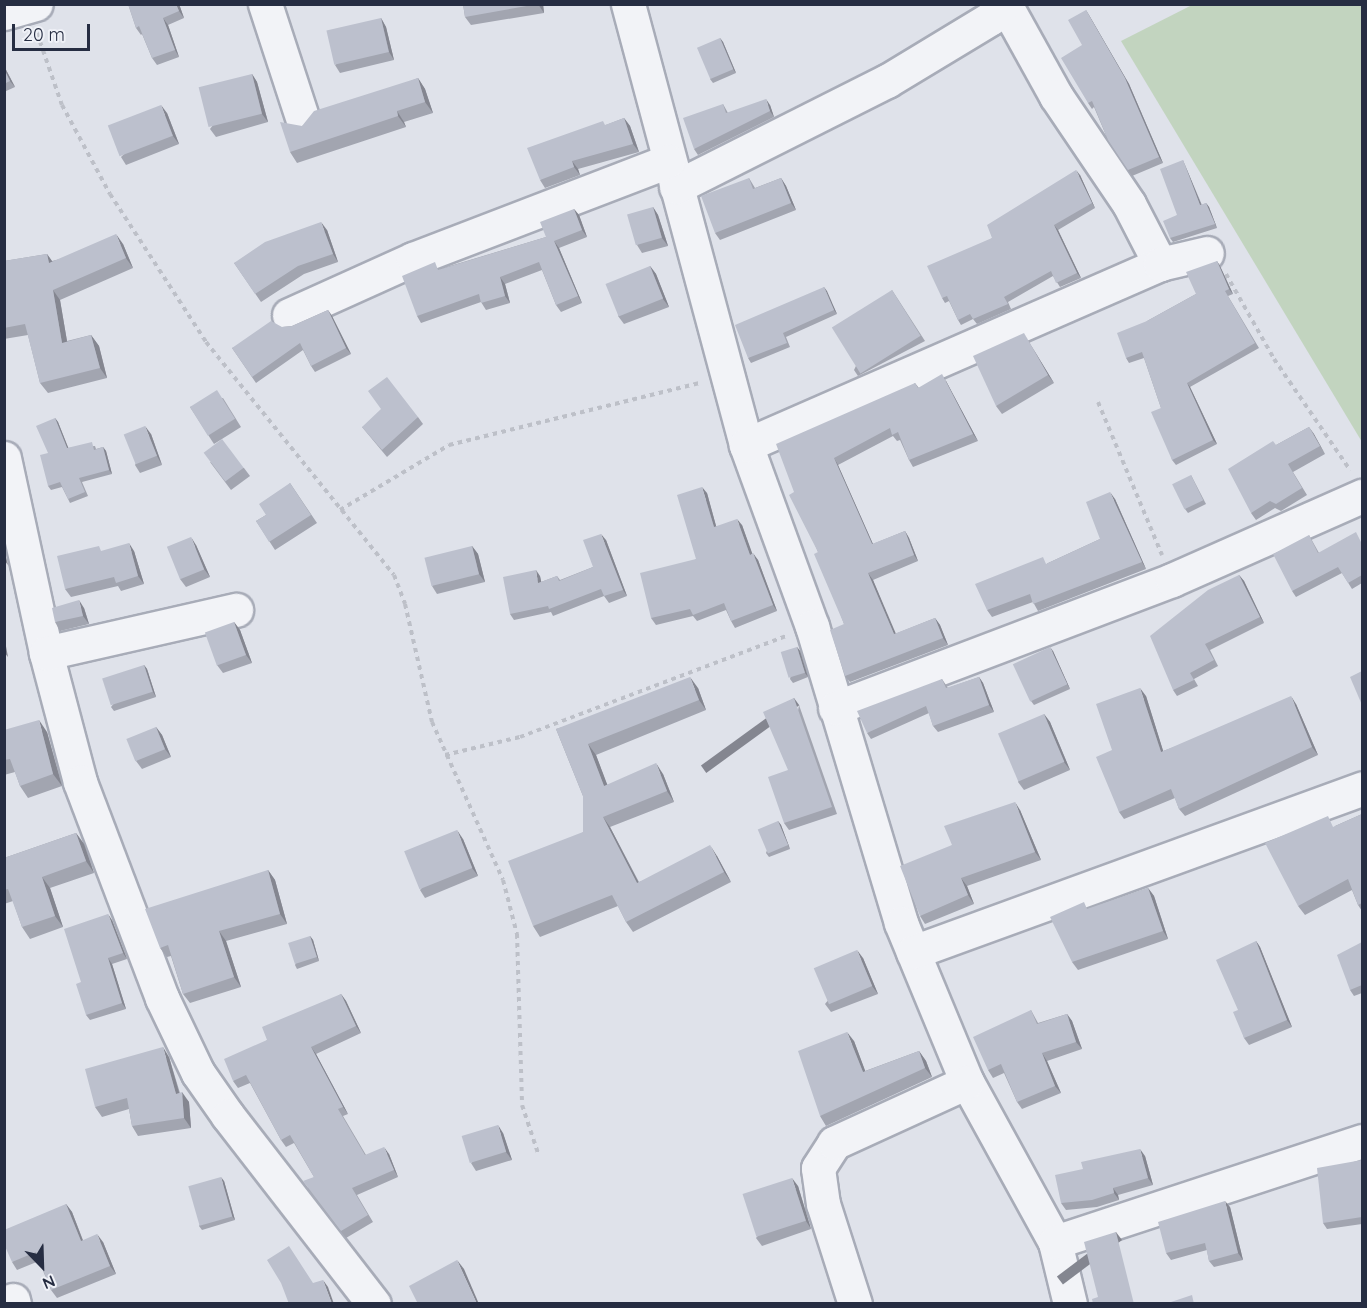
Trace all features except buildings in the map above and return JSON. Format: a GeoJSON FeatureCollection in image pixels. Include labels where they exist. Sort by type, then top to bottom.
{"type":"FeatureCollection","features":[{"type":"Feature","properties":{"kind":"street"},"geometry":{"type":"LineString","coordinates":[[265,4],[303,120]]}},
{"type":"Feature","properties":{"kind":"street"},"geometry":{"type":"LineString","coordinates":[[628,4],[746,445],[812,626],[835,708],[913,952],[967,1082],[1055,1242],[1070,1304]]}},
{"type":"Feature","properties":{"kind":"street"},"geometry":{"type":"LineString","coordinates":[[289,315],[413,259],[672,174],[887,81],[991,18],[1004,4],[1056,96],[1129,204],[1160,264]]}},
{"type":"Feature","properties":{"kind":"street"},"geometry":{"type":"LineString","coordinates":[[746,445],[1160,264],[1207,253]]}},
{"type":"Feature","properties":{"kind":"street"},"geometry":{"type":"LineString","coordinates":[[4,458],[46,653],[80,782],[122,898],[162,998],[198,1072],[265,1168],[374,1304]]}},
{"type":"Feature","properties":{"kind":"street"},"geometry":{"type":"LineString","coordinates":[[835,708],[1172,580],[1359,488]]}},
{"type":"Feature","properties":{"kind":"street"},"geometry":{"type":"LineString","coordinates":[[46,653],[236,610]]}},
{"type":"Feature","properties":{"kind":"street"},"geometry":{"type":"LineString","coordinates":[[913,952],[1362,789]]}},
{"type":"Feature","properties":{"kind":"street"},"geometry":{"type":"LineString","coordinates":[[855,1304],[823,1204],[818,1168],[834,1143],[967,1082]]}},
{"type":"Feature","properties":{"kind":"street"},"geometry":{"type":"LineString","coordinates":[[1055,1242],[1362,1141]]}},
{"type":"Feature","properties":{"kind":"path"},"geometry":{"type":"LineString","coordinates":[[20,8],[62,105],[110,194],[206,342],[394,575],[405,604],[432,722],[503,880],[518,934],[522,1105],[538,1153]]}},
{"type":"Feature","properties":{"kind":"path"},"geometry":{"type":"LineString","coordinates":[[1207,253],[1212,249],[1274,359],[1359,488]]}},
{"type":"Feature","properties":{"kind":"path"},"geometry":{"type":"LineString","coordinates":[[340,510],[449,445],[729,375]]}},
{"type":"Feature","properties":{"kind":"path"},"geometry":{"type":"LineString","coordinates":[[1098,402],[1172,580]]}},
{"type":"Feature","properties":{"kind":"path"},"geometry":{"type":"LineString","coordinates":[[445,755],[520,737],[812,626]]}},
{"type":"Feature","properties":{"kind":"green space"},"geometry":{"type":"Polygon","coordinates":[[[1194,4],[1362,5],[1362,442],[1121,41],[1194,4]]]}}]}
